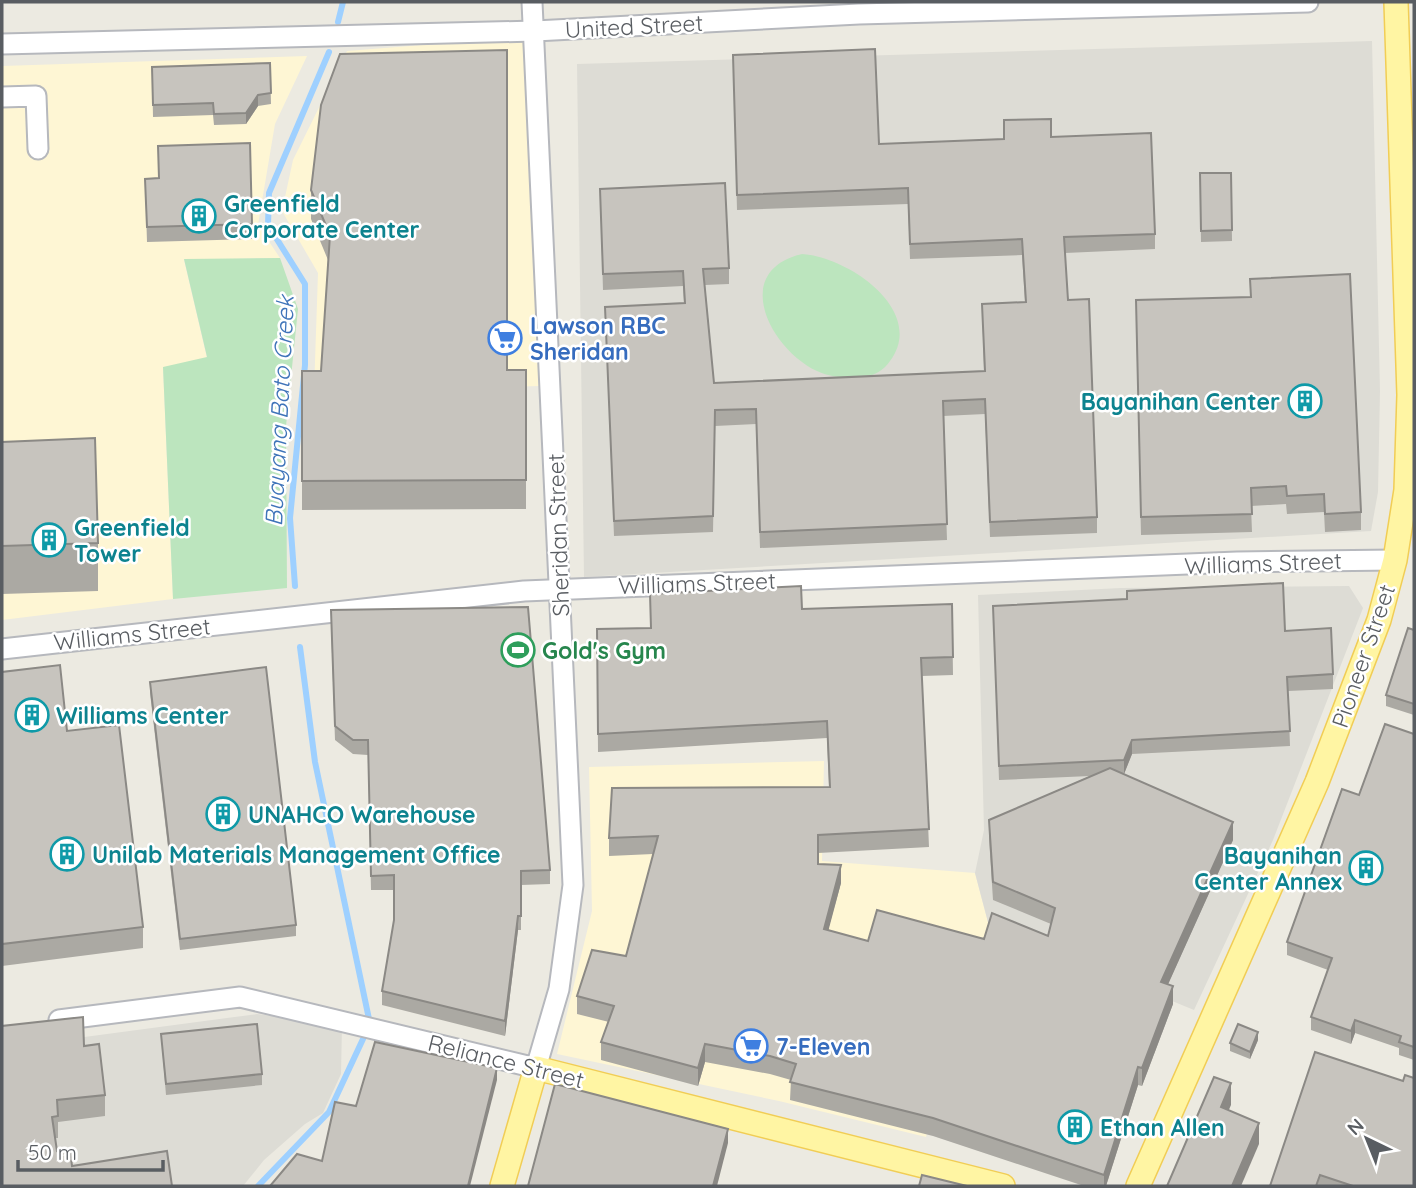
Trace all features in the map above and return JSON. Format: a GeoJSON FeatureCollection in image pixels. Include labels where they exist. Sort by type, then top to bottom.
{"type":"FeatureCollection","features":[{"type":"Feature","properties":{"kind":"main road","name":"Pioneer Street"},"geometry":{"type":"LineString","coordinates":[[1138,1186],[1317,782],[1379,620],[1395,560],[1406,491],[1409,395],[1396,2]]}},
{"type":"Feature","properties":{"kind":"main road","name":"Sheridan Street"},"geometry":{"type":"LineString","coordinates":[[502,1186],[537,1069]]}},
{"type":"Feature","properties":{"kind":"main road","name":"Reliance Street"},"geometry":{"type":"LineString","coordinates":[[537,1069],[1003,1186]]}},
{"type":"Feature","properties":{"kind":"street","name":"Sheridan Street"},"geometry":{"type":"LineString","coordinates":[[532,2],[573,885],[559,989],[537,1069]]}},
{"type":"Feature","properties":{"kind":"street","name":"United Street"},"geometry":{"type":"LineString","coordinates":[[2,44],[535,31],[871,14],[1308,2]]}},
{"type":"Feature","properties":{"kind":"street"},"geometry":{"type":"LineString","coordinates":[[2,97],[36,96],[38,149]]}},
{"type":"Feature","properties":{"kind":"street","name":"Williams Street"},"geometry":{"type":"LineString","coordinates":[[2,649],[561,589],[1245,562],[1395,560]]}},
{"type":"Feature","properties":{"kind":"street","name":"Reliance Street"},"geometry":{"type":"LineString","coordinates":[[41,1022],[240,997],[537,1069]]}},
{"type":"Feature","properties":{"kind":"shaded area"},"geometry":{"type":"Polygon","coordinates":[[[523,37],[541,386],[314,391],[318,273],[282,211],[293,160],[347,51],[523,37]]]}},
{"type":"Feature","properties":{"kind":"shaded area"},"geometry":{"type":"Polygon","coordinates":[[[1372,41],[1380,391],[1378,492],[1371,531],[584,577],[577,64],[1372,41]]]}},
{"type":"Feature","properties":{"kind":"shaded area"},"geometry":{"type":"Polygon","coordinates":[[[307,56],[275,124],[258,225],[280,258],[184,260],[207,358],[163,368],[173,599],[2,620],[2,66],[307,56]]]}},
{"type":"Feature","properties":{"kind":"shaded area"},"geometry":{"type":"Polygon","coordinates":[[[1349,586],[1363,608],[1273,840],[1194,1010],[989,926],[975,873],[984,830],[978,595],[1121,588],[1349,586]]]}},
{"type":"Feature","properties":{"kind":"shaded area"},"geometry":{"type":"Polygon","coordinates":[[[824,761],[822,861],[975,873],[989,926],[926,1137],[779,1101],[557,1054],[592,911],[589,767],[824,761]]]}},
{"type":"Feature","properties":{"kind":"shaded area"},"geometry":{"type":"Polygon","coordinates":[[[257,1014],[342,1025],[341,1074],[323,1113],[305,1124],[264,1160],[243,1186],[2,1186],[2,1048],[257,1014]]]}},
{"type":"Feature","properties":{"kind":"green space"},"geometry":{"type":"Polygon","coordinates":[[[802,254],[821,257],[860,276],[891,306],[898,324],[899,342],[890,361],[878,372],[852,377],[817,371],[785,346],[773,329],[765,311],[763,293],[767,276],[780,263],[802,254]]]}},
{"type":"Feature","properties":{"kind":"green space"},"geometry":{"type":"Polygon","coordinates":[[[280,258],[298,309],[286,426],[287,588],[173,599],[163,367],[207,357],[184,259],[280,258]]]}},
{"type":"Feature","properties":{"kind":"building"},"geometry":{"type":"Polygon","coordinates":[[[875,49],[879,144],[1004,139],[1004,120],[1051,119],[1051,137],[1151,133],[1155,234],[1064,237],[1068,300],[1089,299],[1097,517],[990,522],[985,399],[943,401],[947,524],[760,532],[756,409],[715,410],[713,516],[614,521],[605,307],[685,303],[683,271],[603,274],[600,189],[725,183],[729,268],[703,269],[714,383],[985,371],[982,304],[1026,302],[1022,239],[910,244],[908,188],[737,195],[733,55],[875,49]]]}},
{"type":"Feature","properties":{"kind":"building"},"geometry":{"type":"Polygon","coordinates":[[[507,50],[507,370],[526,370],[526,480],[302,481],[302,371],[321,371],[330,235],[311,190],[321,105],[340,54],[507,50]]]}},
{"type":"Feature","properties":{"kind":"building"},"geometry":{"type":"Polygon","coordinates":[[[270,63],[271,93],[258,95],[246,113],[214,114],[213,103],[153,105],[152,67],[270,63]]]}},
{"type":"Feature","properties":{"kind":"building","name":"Greenfield Corporate Center"},"geometry":{"type":"Polygon","coordinates":[[[250,143],[252,224],[147,227],[145,179],[159,178],[158,146],[250,143]]]}},
{"type":"Feature","properties":{"kind":"building"},"geometry":{"type":"Polygon","coordinates":[[[1200,173],[1231,173],[1232,230],[1201,231],[1200,173]]]}},
{"type":"Feature","properties":{"kind":"building"},"geometry":{"type":"Polygon","coordinates":[[[1350,274],[1361,512],[1325,514],[1324,494],[1287,496],[1286,486],[1251,488],[1252,514],[1141,517],[1136,300],[1251,297],[1250,279],[1350,274]]]}},
{"type":"Feature","properties":{"kind":"building"},"geometry":{"type":"Polygon","coordinates":[[[95,438],[98,543],[2,546],[2,442],[95,438]]]}},
{"type":"Feature","properties":{"kind":"building"},"geometry":{"type":"Polygon","coordinates":[[[1283,583],[1285,631],[1331,628],[1333,674],[1287,677],[1290,731],[1132,740],[1124,760],[999,766],[993,606],[1127,599],[1127,591],[1283,583]]]}},
{"type":"Feature","properties":{"kind":"building"},"geometry":{"type":"Polygon","coordinates":[[[801,586],[802,609],[952,604],[953,657],[921,658],[929,829],[818,835],[818,864],[841,865],[824,929],[868,941],[877,910],[984,939],[992,913],[1048,936],[1055,908],[993,882],[989,820],[1110,768],[1233,822],[1161,982],[1173,986],[1142,1068],[1138,1067],[1104,1175],[933,1118],[790,1082],[796,1064],[770,1056],[705,1044],[698,1068],[601,1042],[614,1006],[577,996],[592,950],[626,956],[658,836],[609,838],[612,788],[830,787],[827,721],[598,734],[597,629],[651,628],[650,594],[801,586]]]}},
{"type":"Feature","properties":{"kind":"building"},"geometry":{"type":"Polygon","coordinates":[[[528,607],[550,870],[521,871],[521,916],[518,916],[505,1021],[382,991],[394,920],[394,875],[371,876],[368,740],[353,740],[335,726],[331,610],[528,607]]]}},
{"type":"Feature","properties":{"kind":"building"},"geometry":{"type":"Polygon","coordinates":[[[1408,628],[1414,630],[1414,704],[1386,695],[1408,628]]]}},
{"type":"Feature","properties":{"kind":"building","name":"Unilab Materials Management Office"},"geometry":{"type":"Polygon","coordinates":[[[60,665],[67,731],[119,725],[143,927],[2,944],[2,672],[60,665]]]}},
{"type":"Feature","properties":{"kind":"building","name":"UNAHCO Warehouse"},"geometry":{"type":"Polygon","coordinates":[[[266,667],[296,925],[180,939],[150,682],[266,667]]]}},
{"type":"Feature","properties":{"kind":"building"},"geometry":{"type":"Polygon","coordinates":[[[1385,724],[1414,734],[1414,1047],[1399,1042],[1401,1036],[1355,1020],[1351,1031],[1311,1017],[1332,958],[1287,942],[1342,789],[1359,795],[1385,724]]]}},
{"type":"Feature","properties":{"kind":"building"},"geometry":{"type":"Polygon","coordinates":[[[83,1017],[84,1046],[99,1044],[105,1095],[57,1100],[58,1116],[52,1117],[57,1151],[70,1149],[72,1166],[167,1151],[172,1186],[2,1186],[2,1026],[83,1017]]]}},
{"type":"Feature","properties":{"kind":"building"},"geometry":{"type":"Polygon","coordinates":[[[257,1024],[262,1074],[166,1084],[161,1034],[257,1024]]]}},
{"type":"Feature","properties":{"kind":"building"},"geometry":{"type":"Polygon","coordinates":[[[1238,1024],[1258,1032],[1250,1052],[1230,1043],[1238,1024]]]}},
{"type":"Feature","properties":{"kind":"building"},"geometry":{"type":"Polygon","coordinates":[[[375,1042],[497,1068],[468,1186],[270,1186],[297,1154],[322,1161],[335,1102],[356,1106],[375,1042]]]}},
{"type":"Feature","properties":{"kind":"building"},"geometry":{"type":"Polygon","coordinates":[[[1315,1052],[1403,1081],[1405,1075],[1414,1078],[1414,1186],[1353,1186],[1320,1175],[1316,1186],[1270,1186],[1315,1052]]]}},
{"type":"Feature","properties":{"kind":"building"},"geometry":{"type":"Polygon","coordinates":[[[1214,1077],[1231,1083],[1221,1107],[1259,1123],[1232,1186],[1167,1186],[1214,1077]]]}},
{"type":"Feature","properties":{"kind":"building"},"geometry":{"type":"Polygon","coordinates":[[[555,1084],[728,1129],[713,1186],[528,1186],[555,1084]]]}},
{"type":"Feature","properties":{"kind":"building"},"geometry":{"type":"Polygon","coordinates":[[[922,1175],[967,1186],[919,1186],[922,1175]]]}},
{"type":"Feature","properties":{"kind":"waterway","name":"Buayang Bato Creek"},"geometry":{"type":"LineString","coordinates":[[338,22],[343,2]]}},
{"type":"Feature","properties":{"kind":"waterway","name":"Buayang Bato Creek"},"geometry":{"type":"LineString","coordinates":[[295,586],[290,518],[305,365],[305,284],[268,225],[269,193],[329,52]]}},
{"type":"Feature","properties":{"kind":"waterway","name":"Buayang Bato Creek"},"geometry":{"type":"LineString","coordinates":[[300,647],[315,762],[369,1019]]}},
{"type":"Feature","properties":{"kind":"waterway","name":"Buayang Bato Creek"},"geometry":{"type":"LineString","coordinates":[[258,1186],[329,1112],[363,1039]]}},
{"type":"Feature","properties":{"kind":"place","name":"Greenfield Corporate Center"},"geometry":{"type":"Point","coordinates":[199,216]}},
{"type":"Feature","properties":{"kind":"place","name":"Lawson RBC Sheridan"},"geometry":{"type":"Point","coordinates":[505,338]}},
{"type":"Feature","properties":{"kind":"place","name":"Bayanihan Center"},"geometry":{"type":"Point","coordinates":[1305,401]}},
{"type":"Feature","properties":{"kind":"place","name":"Greenfield Tower"},"geometry":{"type":"Point","coordinates":[49,540]}},
{"type":"Feature","properties":{"kind":"place","name":"Gold's Gym"},"geometry":{"type":"Point","coordinates":[518,650]}},
{"type":"Feature","properties":{"kind":"place","name":"Williams Center"},"geometry":{"type":"Point","coordinates":[32,715]}},
{"type":"Feature","properties":{"kind":"place","name":"UNAHCO Warehouse"},"geometry":{"type":"Point","coordinates":[223,814]}},
{"type":"Feature","properties":{"kind":"place","name":"Unilab Materials Management Office"},"geometry":{"type":"Point","coordinates":[67,854]}},
{"type":"Feature","properties":{"kind":"place","name":"Bayanihan Center Annex"},"geometry":{"type":"Point","coordinates":[1366,868]}},
{"type":"Feature","properties":{"kind":"place","name":"7-Eleven"},"geometry":{"type":"Point","coordinates":[751,1046]}},
{"type":"Feature","properties":{"kind":"place","name":"Ethan Allen"},"geometry":{"type":"Point","coordinates":[1075,1127]}}]}
